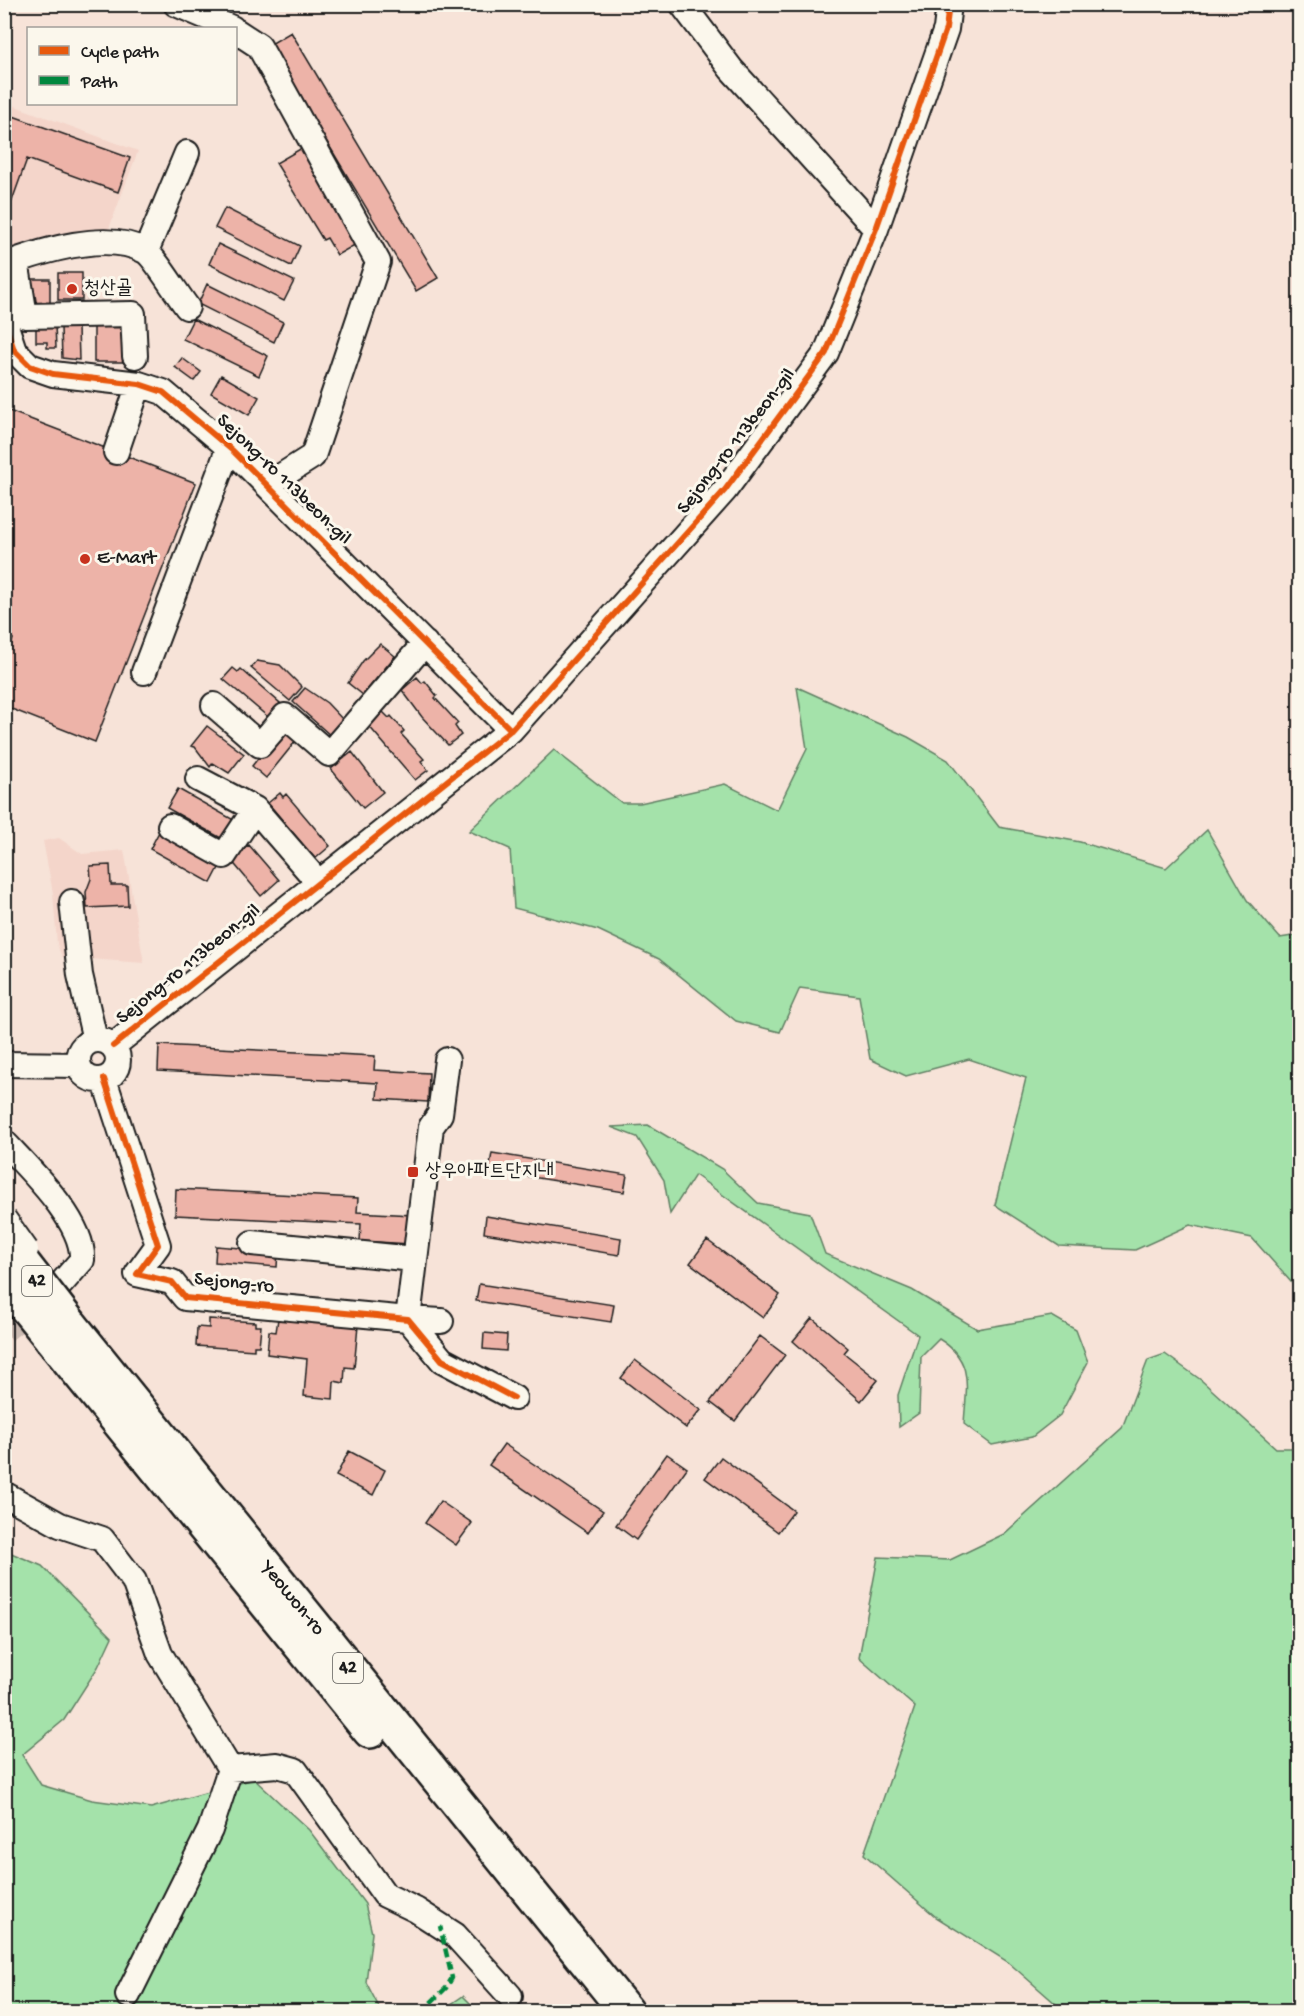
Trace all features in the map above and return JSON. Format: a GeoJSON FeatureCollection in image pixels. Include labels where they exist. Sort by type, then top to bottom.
{"type":"FeatureCollection","features":[{"type":"Feature","properties":{"kind":"highway","name":"Yeowon-ro"},"geometry":{"type":"LineString","coordinates":[[4,1239],[54,1339]]}},
{"type":"Feature","properties":{"kind":"highway","name":"Yeowon-ro"},"geometry":{"type":"LineString","coordinates":[[4,1280],[627,2012]]}},
{"type":"Feature","properties":{"kind":"highway"},"geometry":{"type":"LineString","coordinates":[[4,1310],[54,1339]]}},
{"type":"Feature","properties":{"kind":"highway","name":"42"},"geometry":{"type":"LineString","coordinates":[[54,1339],[326,1678],[600,2012]]}},
{"type":"Feature","properties":{"kind":"street"},"geometry":{"type":"LineString","coordinates":[[176,4],[227,27]]}},
{"type":"Feature","properties":{"kind":"street"},"geometry":{"type":"LineString","coordinates":[[682,4],[730,69],[876,229]]}},
{"type":"Feature","properties":{"kind":"street","name":"Sejong-ro 113beon-gil"},"geometry":{"type":"LineString","coordinates":[[104,1043],[313,887],[511,730],[725,490],[826,352],[876,229],[946,28],[949,4]]}},
{"type":"Feature","properties":{"kind":"street"},"geometry":{"type":"LineString","coordinates":[[237,32],[259,46],[378,262],[313,456],[267,485]]}},
{"type":"Feature","properties":{"kind":"street"},"geometry":{"type":"LineString","coordinates":[[146,251],[187,153]]}},
{"type":"Feature","properties":{"kind":"street"},"geometry":{"type":"LineString","coordinates":[[135,356],[133,314],[25,316],[10,263],[48,249],[111,242],[146,251],[187,308]]}},
{"type":"Feature","properties":{"kind":"street","name":"Sejong-ro 113beon-gil"},"geometry":{"type":"LineString","coordinates":[[4,320],[14,350],[30,366],[53,374],[139,384],[164,392],[229,447],[511,730]]}},
{"type":"Feature","properties":{"kind":"street"},"geometry":{"type":"LineString","coordinates":[[116,452],[139,384]]}},
{"type":"Feature","properties":{"kind":"street"},"geometry":{"type":"LineString","coordinates":[[144,672],[229,447]]}},
{"type":"Feature","properties":{"kind":"street"},"geometry":{"type":"LineString","coordinates":[[214,705],[260,745],[285,716],[328,754],[425,643]]}},
{"type":"Feature","properties":{"kind":"street"},"geometry":{"type":"LineString","coordinates":[[198,779],[252,814],[313,887]]}},
{"type":"Feature","properties":{"kind":"street"},"geometry":{"type":"LineString","coordinates":[[170,826],[224,855],[252,814]]}},
{"type":"Feature","properties":{"kind":"street"},"geometry":{"type":"LineString","coordinates":[[72,902],[80,975],[104,1043],[117,1065],[115,1071],[104,1079],[85,1076],[78,1065],[77,1058],[82,1046],[104,1043]]}},
{"type":"Feature","properties":{"kind":"street"},"geometry":{"type":"LineString","coordinates":[[447,1060],[440,1114],[431,1127],[408,1319],[442,1360],[514,1398]]}},
{"type":"Feature","properties":{"kind":"street"},"geometry":{"type":"LineString","coordinates":[[4,1064],[78,1065]]}},
{"type":"Feature","properties":{"kind":"street","name":"Sejong-ro"},"geometry":{"type":"LineString","coordinates":[[104,1079],[158,1245],[137,1274],[172,1282],[185,1298],[408,1319]]}},
{"type":"Feature","properties":{"kind":"street"},"geometry":{"type":"LineString","coordinates":[[4,1142],[35,1174],[65,1214],[82,1242],[82,1260],[60,1285]]}},
{"type":"Feature","properties":{"kind":"street"},"geometry":{"type":"LineString","coordinates":[[4,1219],[59,1298],[54,1339]]}},
{"type":"Feature","properties":{"kind":"street"},"geometry":{"type":"LineString","coordinates":[[252,1243],[414,1258]]}},
{"type":"Feature","properties":{"kind":"street"},"geometry":{"type":"LineString","coordinates":[[408,1319],[441,1321]]}},
{"type":"Feature","properties":{"kind":"street"},"geometry":{"type":"LineString","coordinates":[[4,1494],[60,1525],[102,1539],[134,1581],[160,1654],[230,1769],[210,1830],[128,1995]]}},
{"type":"Feature","properties":{"kind":"street"},"geometry":{"type":"LineString","coordinates":[[230,1769],[277,1765],[295,1770],[385,1894],[416,1910],[455,1935],[510,1996]]}},
{"type":"Feature","properties":{"kind":"shaded area"},"geometry":{"type":"Polygon","coordinates":[[[4,102],[138,151],[107,234],[5,260],[4,102]]]}},
{"type":"Feature","properties":{"kind":"shaded area"},"geometry":{"type":"Polygon","coordinates":[[[59,838],[82,854],[124,850],[144,963],[62,957],[57,944],[53,893],[43,841],[59,838]]]}},
{"type":"Feature","properties":{"kind":"green space"},"geometry":{"type":"Polygon","coordinates":[[[797,687],[908,737],[948,760],[999,827],[1080,842],[1166,868],[1207,830],[1247,900],[1280,938],[1299,935],[1299,1291],[1252,1238],[1190,1225],[1135,1250],[1059,1246],[995,1205],[1026,1078],[969,1059],[906,1076],[870,1059],[859,996],[800,988],[780,1032],[736,1021],[659,959],[598,930],[514,908],[510,849],[469,831],[554,750],[622,803],[640,803],[725,784],[777,810],[807,749],[797,687]]]}},
{"type":"Feature","properties":{"kind":"green space"},"geometry":{"type":"Polygon","coordinates":[[[648,1125],[722,1169],[758,1203],[810,1213],[825,1254],[912,1290],[977,1329],[1052,1316],[1076,1330],[1088,1362],[1060,1415],[1032,1437],[992,1445],[964,1424],[966,1376],[958,1356],[939,1339],[921,1357],[919,1413],[899,1427],[898,1395],[918,1335],[695,1175],[670,1214],[664,1180],[637,1137],[611,1127],[648,1125]]]}},
{"type":"Feature","properties":{"kind":"green space"},"geometry":{"type":"Polygon","coordinates":[[[1165,1354],[1201,1380],[1276,1448],[1299,1448],[1299,2011],[1064,2011],[1008,1962],[936,1917],[864,1854],[915,1707],[859,1658],[878,1557],[950,1560],[1004,1534],[1122,1428],[1148,1360],[1165,1354]]]}},
{"type":"Feature","properties":{"kind":"green space"},"geometry":{"type":"Polygon","coordinates":[[[4,1550],[42,1566],[112,1637],[98,1667],[64,1720],[22,1755],[41,1785],[92,1800],[151,1808],[254,1779],[309,1830],[365,1904],[372,1933],[366,1982],[381,2011],[5,2011],[4,1550]]]}},
{"type":"Feature","properties":{"kind":"green space"},"geometry":{"type":"Polygon","coordinates":[[[463,1996],[478,2011],[441,2011],[463,1996]]]}},
{"type":"Feature","properties":{"kind":"building"},"geometry":{"type":"Polygon","coordinates":[[[291,32],[438,278],[416,291],[269,45],[291,32]]]}},
{"type":"Feature","properties":{"kind":"building"},"geometry":{"type":"Polygon","coordinates":[[[13,116],[130,158],[118,192],[27,159],[4,223],[4,141],[13,116]]]}},
{"type":"Feature","properties":{"kind":"building"},"geometry":{"type":"Polygon","coordinates":[[[302,148],[360,242],[337,255],[327,238],[323,240],[276,163],[302,148]]]}},
{"type":"Feature","properties":{"kind":"building"},"geometry":{"type":"Polygon","coordinates":[[[225,208],[300,246],[291,266],[215,228],[225,208]]]}},
{"type":"Feature","properties":{"kind":"building"},"geometry":{"type":"Polygon","coordinates":[[[218,244],[294,281],[284,301],[209,264],[218,244]]]}},
{"type":"Feature","properties":{"kind":"building"},"geometry":{"type":"Polygon","coordinates":[[[58,273],[82,273],[82,300],[58,300],[58,273]]]}},
{"type":"Feature","properties":{"kind":"building"},"geometry":{"type":"Polygon","coordinates":[[[32,279],[50,279],[50,308],[32,308],[32,279]]]}},
{"type":"Feature","properties":{"kind":"building"},"geometry":{"type":"Polygon","coordinates":[[[207,284],[283,322],[274,342],[198,304],[207,284]]]}},
{"type":"Feature","properties":{"kind":"building"},"geometry":{"type":"Polygon","coordinates":[[[193,319],[268,356],[259,376],[183,339],[193,319]]]}},
{"type":"Feature","properties":{"kind":"building"},"geometry":{"type":"Polygon","coordinates":[[[36,325],[55,325],[56,348],[47,348],[47,342],[36,342],[36,325]]]}},
{"type":"Feature","properties":{"kind":"building"},"geometry":{"type":"Polygon","coordinates":[[[94,326],[127,326],[127,362],[94,362],[94,326]]]}},
{"type":"Feature","properties":{"kind":"building"},"geometry":{"type":"Polygon","coordinates":[[[61,327],[78,327],[79,360],[62,358],[61,327]]]}},
{"type":"Feature","properties":{"kind":"building"},"geometry":{"type":"Polygon","coordinates":[[[182,358],[201,372],[194,381],[175,367],[182,358]]]}},
{"type":"Feature","properties":{"kind":"building"},"geometry":{"type":"Polygon","coordinates":[[[221,375],[259,397],[249,415],[211,393],[221,375]]]}},
{"type":"Feature","properties":{"kind":"building","name":"E-Mart"},"geometry":{"type":"Polygon","coordinates":[[[4,409],[196,483],[95,742],[4,706],[4,662],[13,639],[4,636],[4,409]]]}},
{"type":"Feature","properties":{"kind":"building"},"geometry":{"type":"Polygon","coordinates":[[[380,644],[395,656],[363,695],[348,683],[363,661],[380,644]]]}},
{"type":"Feature","properties":{"kind":"building"},"geometry":{"type":"Polygon","coordinates":[[[257,661],[280,665],[302,687],[290,701],[251,668],[257,661]]]}},
{"type":"Feature","properties":{"kind":"building"},"geometry":{"type":"Polygon","coordinates":[[[233,668],[238,672],[241,669],[280,703],[278,706],[284,711],[275,723],[223,679],[233,668]]]}},
{"type":"Feature","properties":{"kind":"building"},"geometry":{"type":"Polygon","coordinates":[[[417,677],[422,683],[425,681],[437,696],[435,698],[458,723],[455,726],[461,735],[448,745],[422,717],[402,690],[417,677]]]}},
{"type":"Feature","properties":{"kind":"building"},"geometry":{"type":"Polygon","coordinates":[[[305,688],[327,703],[344,721],[331,736],[293,702],[305,688]]]}},
{"type":"Feature","properties":{"kind":"building"},"geometry":{"type":"Polygon","coordinates":[[[383,712],[389,718],[391,716],[404,731],[401,734],[424,759],[421,761],[428,770],[415,780],[368,725],[383,712]]]}},
{"type":"Feature","properties":{"kind":"building"},"geometry":{"type":"Polygon","coordinates":[[[284,725],[299,737],[266,778],[252,766],[284,725]]]}},
{"type":"Feature","properties":{"kind":"building"},"geometry":{"type":"Polygon","coordinates":[[[207,726],[244,754],[229,773],[213,763],[210,767],[195,747],[191,746],[207,726]]]}},
{"type":"Feature","properties":{"kind":"building"},"geometry":{"type":"Polygon","coordinates":[[[352,752],[383,792],[363,808],[331,769],[352,752]]]}},
{"type":"Feature","properties":{"kind":"building"},"geometry":{"type":"Polygon","coordinates":[[[178,789],[239,823],[228,842],[167,808],[178,789]]]}},
{"type":"Feature","properties":{"kind":"building"},"geometry":{"type":"Polygon","coordinates":[[[280,793],[283,797],[286,794],[330,846],[315,859],[268,803],[280,793]]]}},
{"type":"Feature","properties":{"kind":"building"},"geometry":{"type":"Polygon","coordinates":[[[160,830],[221,864],[211,883],[150,849],[160,830]]]}},
{"type":"Feature","properties":{"kind":"building"},"geometry":{"type":"Polygon","coordinates":[[[249,845],[279,880],[261,896],[231,860],[249,845]]]}},
{"type":"Feature","properties":{"kind":"building"},"geometry":{"type":"Polygon","coordinates":[[[110,865],[111,885],[127,885],[128,906],[87,908],[86,892],[91,879],[90,866],[110,865]]]}},
{"type":"Feature","properties":{"kind":"building"},"geometry":{"type":"Polygon","coordinates":[[[159,1045],[375,1056],[374,1070],[429,1073],[428,1102],[377,1099],[378,1083],[158,1071],[159,1045]]]}},
{"type":"Feature","properties":{"kind":"building"},"geometry":{"type":"Polygon","coordinates":[[[492,1153],[627,1175],[624,1192],[489,1170],[492,1153]]]}},
{"type":"Feature","properties":{"kind":"building"},"geometry":{"type":"Polygon","coordinates":[[[176,1189],[358,1198],[357,1212],[412,1215],[411,1244],[360,1241],[361,1224],[175,1215],[176,1189]]]}},
{"type":"Feature","properties":{"kind":"building"},"geometry":{"type":"Polygon","coordinates":[[[486,1216],[621,1238],[619,1255],[484,1233],[486,1216]]]}},
{"type":"Feature","properties":{"kind":"building"},"geometry":{"type":"Polygon","coordinates":[[[707,1240],[780,1295],[763,1318],[690,1263],[707,1240]]]}},
{"type":"Feature","properties":{"kind":"building"},"geometry":{"type":"Polygon","coordinates":[[[216,1246],[278,1251],[277,1267],[215,1262],[216,1246]]]}},
{"type":"Feature","properties":{"kind":"building"},"geometry":{"type":"Polygon","coordinates":[[[479,1284],[614,1305],[611,1322],[476,1301],[479,1284]]]}},
{"type":"Feature","properties":{"kind":"building"},"geometry":{"type":"Polygon","coordinates":[[[812,1318],[848,1348],[844,1353],[878,1380],[861,1401],[793,1341],[812,1318]]]}},
{"type":"Feature","properties":{"kind":"building"},"geometry":{"type":"Polygon","coordinates":[[[209,1319],[255,1322],[255,1326],[261,1326],[259,1346],[254,1346],[254,1350],[196,1346],[197,1327],[209,1328],[209,1319]]]}},
{"type":"Feature","properties":{"kind":"building"},"geometry":{"type":"Polygon","coordinates":[[[278,1319],[358,1326],[354,1368],[345,1367],[344,1383],[334,1381],[333,1399],[304,1396],[307,1359],[267,1354],[269,1331],[276,1332],[278,1319]]]}},
{"type":"Feature","properties":{"kind":"building"},"geometry":{"type":"Polygon","coordinates":[[[484,1333],[507,1335],[506,1351],[483,1349],[484,1333]]]}},
{"type":"Feature","properties":{"kind":"building"},"geometry":{"type":"Polygon","coordinates":[[[760,1336],[785,1355],[735,1421],[710,1402],[760,1336]]]}},
{"type":"Feature","properties":{"kind":"building"},"geometry":{"type":"Polygon","coordinates":[[[635,1360],[701,1410],[686,1428],[621,1378],[635,1360]]]}},
{"type":"Feature","properties":{"kind":"building"},"geometry":{"type":"Polygon","coordinates":[[[504,1444],[603,1511],[588,1533],[489,1465],[504,1444]]]}},
{"type":"Feature","properties":{"kind":"building"},"geometry":{"type":"Polygon","coordinates":[[[349,1451],[385,1470],[373,1495],[336,1476],[349,1451]]]}},
{"type":"Feature","properties":{"kind":"building"},"geometry":{"type":"Polygon","coordinates":[[[667,1454],[687,1468],[636,1540],[616,1525],[667,1454]]]}},
{"type":"Feature","properties":{"kind":"building"},"geometry":{"type":"Polygon","coordinates":[[[721,1457],[794,1511],[778,1532],[705,1478],[721,1457]]]}},
{"type":"Feature","properties":{"kind":"building"},"geometry":{"type":"Polygon","coordinates":[[[440,1501],[472,1523],[456,1545],[425,1523],[440,1501]]]}},
{"type":"Feature","properties":{"kind":"tunnel"},"geometry":{"type":"LineString","coordinates":[[4,1331],[42,1300]]}},
{"type":"Feature","properties":{"kind":"marked path"},"geometry":{"type":"LineString","coordinates":[[421,2012],[446,1988],[452,1978],[440,1926]]}},
{"type":"Feature","properties":{"kind":"cycle path"},"geometry":{"type":"LineString","coordinates":[[113,1046],[511,730],[725,490],[826,353],[876,229],[946,29],[949,4]]}},
{"type":"Feature","properties":{"kind":"cycle path"},"geometry":{"type":"LineString","coordinates":[[4,320],[14,350],[30,366],[53,374],[139,384],[163,392],[233,451],[511,730]]}},
{"type":"Feature","properties":{"kind":"cycle path"},"geometry":{"type":"LineString","coordinates":[[104,1079],[158,1245],[137,1274],[172,1282],[185,1298],[408,1319],[442,1360],[514,1398]]}},
{"type":"Feature","properties":{"kind":"place","name":"청산골"},"geometry":{"type":"Point","coordinates":[72,289]}},
{"type":"Feature","properties":{"kind":"place","name":"E-Mart"},"geometry":{"type":"Point","coordinates":[85,559]}},
{"type":"Feature","properties":{"kind":"place","name":"상우아파트단지내"},"geometry":{"type":"Point","coordinates":[413,1172]}}]}
